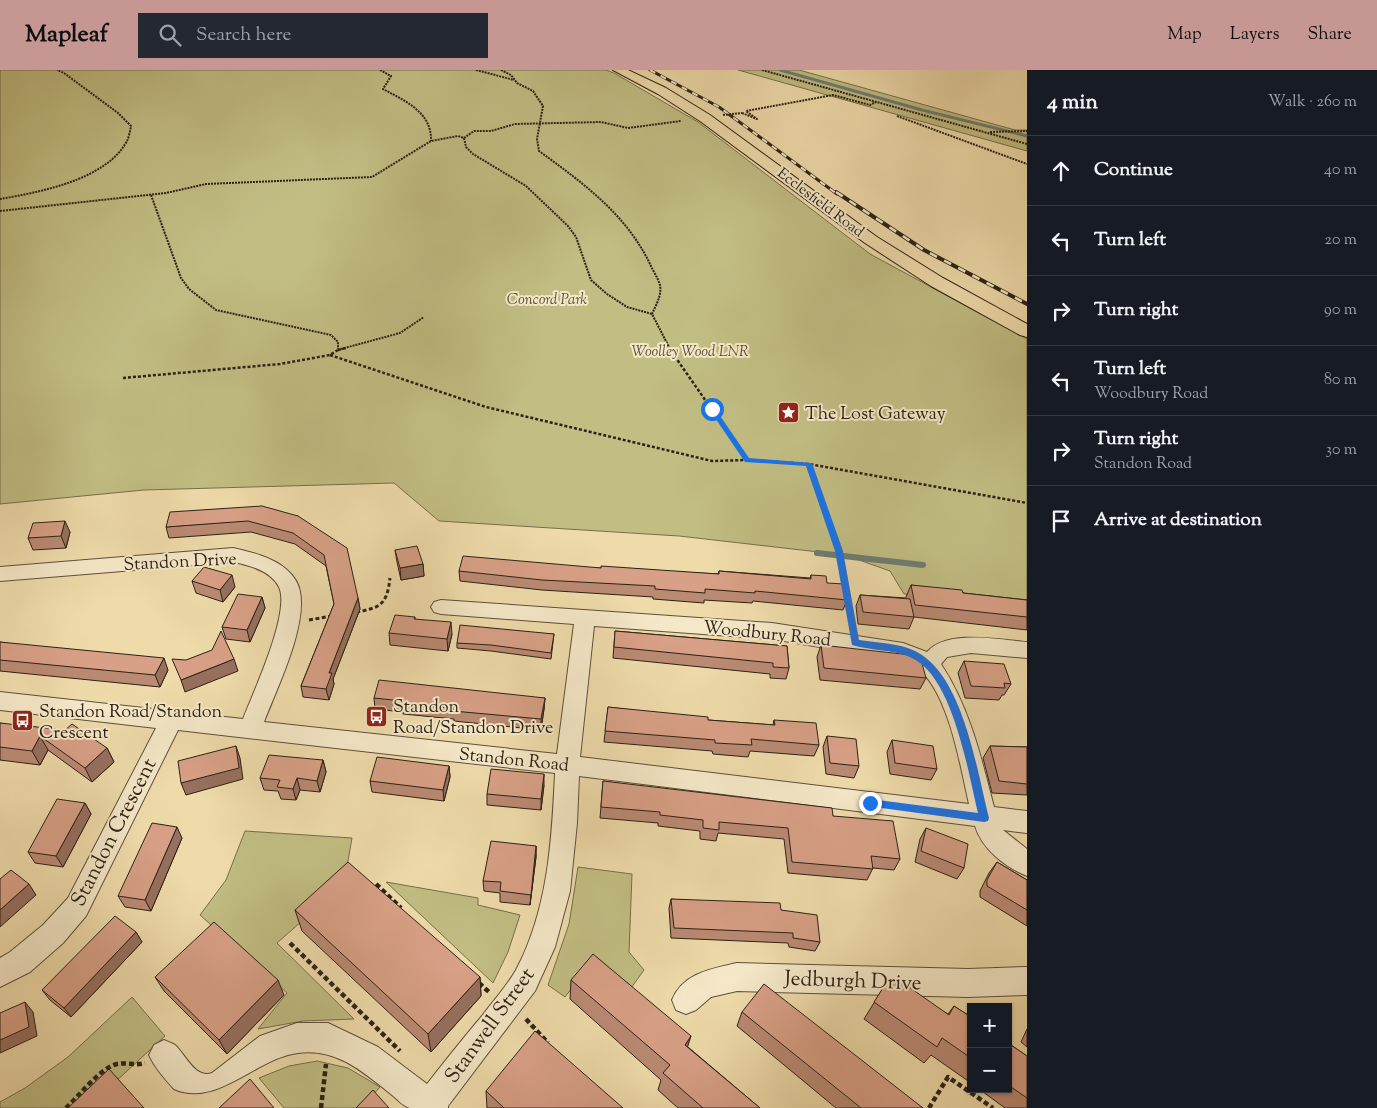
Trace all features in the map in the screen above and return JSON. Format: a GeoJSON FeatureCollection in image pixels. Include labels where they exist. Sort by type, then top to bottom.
{"type":"FeatureCollection","features":[{"type":"Feature","properties":{"kind":"main road","name":"Ecclesfield Road"},"geometry":{"type":"LineString","coordinates":[[618,70],[662,91],[705,118],[871,240],[937,282],[1027,331]]}},
{"type":"Feature","properties":{"kind":"street","name":"Standon Drive"},"geometry":{"type":"LineString","coordinates":[[0,574],[210,556],[241,557],[261,562],[274,570],[290,589],[292,606],[288,623],[250,730]]}},
{"type":"Feature","properties":{"kind":"street","name":"Woodbury Road"},"geometry":{"type":"LineString","coordinates":[[441,607],[772,631],[903,650],[917,656],[928,665],[945,688],[961,724],[988,829],[997,842],[1027,864]]}},
{"type":"Feature","properties":{"kind":"street"},"geometry":{"type":"LineString","coordinates":[[567,764],[585,617]]}},
{"type":"Feature","properties":{"kind":"street"},"geometry":{"type":"LineString","coordinates":[[928,665],[941,650],[970,645],[1027,650]]}},
{"type":"Feature","properties":{"kind":"street","name":"Standon Road"},"geometry":{"type":"LineString","coordinates":[[0,701],[567,764],[1027,822]]}},
{"type":"Feature","properties":{"kind":"street","name":"Standon Crescent"},"geometry":{"type":"LineString","coordinates":[[0,973],[20,962],[53,934],[77,907],[171,720]]}},
{"type":"Feature","properties":{"kind":"street","name":"Stanwell Street"},"geometry":{"type":"LineString","coordinates":[[432,1106],[518,1010],[524,982],[541,946],[557,891],[565,823],[567,764]]}},
{"type":"Feature","properties":{"kind":"street","name":"Jedburgh Drive"},"geometry":{"type":"LineString","coordinates":[[686,1000],[695,989],[712,982],[761,976],[968,983],[1027,982]]}},
{"type":"Feature","properties":{"kind":"street"},"geometry":{"type":"LineString","coordinates":[[164,1055],[192,1087],[207,1090],[220,1086],[270,1046],[298,1038],[328,1038],[368,1057],[432,1106]]}},
{"type":"Feature","properties":{"kind":"path"},"geometry":{"type":"LineString","coordinates":[[0,199],[42,192],[73,181],[100,167],[118,154],[127,141],[131,126],[118,113],[64,72],[57,70]]}},
{"type":"Feature","properties":{"kind":"path"},"geometry":{"type":"LineString","coordinates":[[380,70],[391,76],[383,89],[409,103],[429,119],[433,131],[432,141]]}},
{"type":"Feature","properties":{"kind":"path"},"geometry":{"type":"LineString","coordinates":[[476,70],[514,80]]}},
{"type":"Feature","properties":{"kind":"path"},"geometry":{"type":"LineString","coordinates":[[501,70],[511,75],[517,83],[533,91],[543,106],[537,139],[539,151],[551,162],[590,189],[621,219],[642,248],[660,285],[660,295],[652,314]]}},
{"type":"Feature","properties":{"kind":"path"},"geometry":{"type":"LineString","coordinates":[[762,70],[1027,144]]}},
{"type":"Feature","properties":{"kind":"path"},"geometry":{"type":"LineString","coordinates":[[722,115],[742,113],[753,120],[757,119],[746,111],[834,95],[870,105],[876,102]]}},
{"type":"Feature","properties":{"kind":"path"},"geometry":{"type":"LineString","coordinates":[[897,116],[1027,164]]}},
{"type":"Feature","properties":{"kind":"path"},"geometry":{"type":"LineString","coordinates":[[464,138],[474,131],[487,133],[503,126],[601,122],[628,128],[705,118]]}},
{"type":"Feature","properties":{"kind":"path"},"geometry":{"type":"LineString","coordinates":[[982,132],[1027,131]]}},
{"type":"Feature","properties":{"kind":"path"},"geometry":{"type":"LineString","coordinates":[[0,211],[166,193],[206,184],[372,177],[432,141],[458,136],[464,138]]}},
{"type":"Feature","properties":{"kind":"path"},"geometry":{"type":"LineString","coordinates":[[464,138],[466,147],[473,154],[526,186],[568,226],[576,237],[591,280],[627,308],[652,314],[671,351],[747,460]]}},
{"type":"Feature","properties":{"kind":"path"},"geometry":{"type":"LineString","coordinates":[[151,194],[181,278],[189,289],[216,310],[330,335],[338,342],[338,350]]}},
{"type":"Feature","properties":{"kind":"path"},"geometry":{"type":"LineString","coordinates":[[123,378],[272,364],[330,355],[338,350],[400,333],[424,317]]}},
{"type":"Feature","properties":{"kind":"path"},"geometry":{"type":"LineString","coordinates":[[330,355],[486,407],[712,461],[747,460],[809,464],[1027,502]]}},
{"type":"Feature","properties":{"kind":"path"},"geometry":{"type":"LineString","coordinates":[[809,464],[839,551],[855,643]]}},
{"type":"Feature","properties":{"kind":"path"},"geometry":{"type":"LineString","coordinates":[[348,613],[375,609],[383,605],[389,595],[390,578]]}},
{"type":"Feature","properties":{"kind":"path"},"geometry":{"type":"LineString","coordinates":[[288,623],[339,615]]}},
{"type":"Feature","properties":{"kind":"path"},"geometry":{"type":"LineString","coordinates":[[376,884],[403,910]]}},
{"type":"Feature","properties":{"kind":"path"},"geometry":{"type":"LineString","coordinates":[[290,943],[398,1048],[405,1064],[403,1084]]}},
{"type":"Feature","properties":{"kind":"path"},"geometry":{"type":"LineString","coordinates":[[472,976],[518,1010],[526,1021],[553,1048]]}},
{"type":"Feature","properties":{"kind":"path"},"geometry":{"type":"LineString","coordinates":[[321,1108],[328,1038]]}},
{"type":"Feature","properties":{"kind":"path"},"geometry":{"type":"LineString","coordinates":[[66,1108],[112,1066],[125,1062],[140,1066],[164,1055]]}},
{"type":"Feature","properties":{"kind":"path"},"geometry":{"type":"LineString","coordinates":[[930,1108],[948,1077],[993,1108]]}},
{"type":"Feature","properties":{"kind":"green space","name":"Concord Park"},"geometry":{"type":"Polygon","coordinates":[[[0,70],[606,70],[614,73],[698,122],[870,254],[1027,339],[1027,602],[904,594],[890,571],[845,555],[679,536],[439,521],[394,483],[144,490],[0,504],[0,70]]]}},
{"type":"Feature","properties":{"kind":"green space"},"geometry":{"type":"Polygon","coordinates":[[[738,70],[799,70],[1015,130],[1027,130],[1027,151],[738,70]]]}},
{"type":"Feature","properties":{"kind":"green space"},"geometry":{"type":"Polygon","coordinates":[[[245,831],[352,838],[344,884],[277,943],[354,1019],[303,1021],[258,1029],[287,993],[200,915],[226,880],[245,831]]]}},
{"type":"Feature","properties":{"kind":"green space"},"geometry":{"type":"Polygon","coordinates":[[[578,867],[632,874],[629,952],[644,970],[629,991],[588,967],[565,997],[548,985],[569,924],[578,867]]]}},
{"type":"Feature","properties":{"kind":"green space"},"geometry":{"type":"Polygon","coordinates":[[[386,882],[478,898],[478,905],[520,915],[508,952],[493,983],[386,882]]]}},
{"type":"Feature","properties":{"kind":"green space"},"geometry":{"type":"Polygon","coordinates":[[[132,997],[165,1036],[87,1108],[0,1108],[0,1102],[25,1088],[68,1057],[132,997]]]}},
{"type":"Feature","properties":{"kind":"green space"},"geometry":{"type":"Polygon","coordinates":[[[317,1061],[348,1068],[380,1087],[361,1108],[284,1108],[259,1078],[289,1066],[317,1061]]]}},
{"type":"Feature","properties":{"kind":"building"},"geometry":{"type":"Polygon","coordinates":[[[262,506],[298,516],[347,548],[358,598],[329,673],[332,673],[326,689],[301,686],[334,604],[324,555],[293,533],[248,521],[166,527],[170,512],[262,506]]]}},
{"type":"Feature","properties":{"kind":"building"},"geometry":{"type":"Polygon","coordinates":[[[65,521],[61,536],[28,538],[33,523],[65,521]]]}},
{"type":"Feature","properties":{"kind":"building"},"geometry":{"type":"Polygon","coordinates":[[[417,546],[423,564],[400,568],[395,550],[417,546]]]}},
{"type":"Feature","properties":{"kind":"building"},"geometry":{"type":"Polygon","coordinates":[[[463,556],[601,568],[601,566],[719,574],[719,571],[811,579],[811,575],[826,576],[827,583],[844,584],[847,600],[755,591],[755,593],[705,589],[705,593],[655,589],[655,586],[542,580],[459,571],[463,556]]]}},
{"type":"Feature","properties":{"kind":"building"},"geometry":{"type":"Polygon","coordinates":[[[204,567],[232,575],[220,590],[192,581],[204,567]]]}},
{"type":"Feature","properties":{"kind":"building"},"geometry":{"type":"Polygon","coordinates":[[[911,585],[962,590],[963,593],[1027,600],[1027,617],[915,605],[911,585]]]}},
{"type":"Feature","properties":{"kind":"building"},"geometry":{"type":"Polygon","coordinates":[[[238,594],[262,597],[247,630],[222,627],[238,594]]]}},
{"type":"Feature","properties":{"kind":"building"},"geometry":{"type":"Polygon","coordinates":[[[860,595],[910,599],[914,617],[863,612],[860,595]]]}},
{"type":"Feature","properties":{"kind":"building"},"geometry":{"type":"Polygon","coordinates":[[[395,615],[415,617],[414,619],[451,622],[447,639],[389,633],[395,615]]]}},
{"type":"Feature","properties":{"kind":"building"},"geometry":{"type":"Polygon","coordinates":[[[460,625],[554,634],[551,653],[491,645],[457,643],[460,625]]]}},
{"type":"Feature","properties":{"kind":"building"},"geometry":{"type":"Polygon","coordinates":[[[221,631],[234,659],[181,680],[172,659],[186,660],[212,650],[221,631]]]}},
{"type":"Feature","properties":{"kind":"building"},"geometry":{"type":"Polygon","coordinates":[[[615,631],[787,646],[789,668],[773,667],[773,663],[614,647],[615,631]]]}},
{"type":"Feature","properties":{"kind":"building"},"geometry":{"type":"Polygon","coordinates":[[[0,642],[164,658],[155,675],[0,660],[0,642]]]}},
{"type":"Feature","properties":{"kind":"building"},"geometry":{"type":"Polygon","coordinates":[[[821,645],[920,656],[926,678],[824,668],[821,645]]]}},
{"type":"Feature","properties":{"kind":"building"},"geometry":{"type":"Polygon","coordinates":[[[964,661],[1004,664],[1011,684],[1004,683],[1005,688],[971,686],[964,661]]]}},
{"type":"Feature","properties":{"kind":"building"},"geometry":{"type":"Polygon","coordinates":[[[379,680],[545,698],[541,719],[453,711],[454,708],[402,704],[402,701],[374,698],[379,680]]]}},
{"type":"Feature","properties":{"kind":"building"},"geometry":{"type":"Polygon","coordinates":[[[608,707],[708,717],[708,720],[775,725],[774,720],[816,723],[819,745],[751,739],[752,745],[715,743],[715,740],[605,731],[608,707]]]}},
{"type":"Feature","properties":{"kind":"building"},"geometry":{"type":"Polygon","coordinates":[[[0,723],[65,730],[72,724],[107,748],[85,768],[40,736],[32,751],[0,747],[0,723]]]}},
{"type":"Feature","properties":{"kind":"building"},"geometry":{"type":"Polygon","coordinates":[[[827,736],[856,739],[859,766],[830,763],[827,736]]]}},
{"type":"Feature","properties":{"kind":"building"},"geometry":{"type":"Polygon","coordinates":[[[892,740],[933,746],[937,769],[895,763],[892,740]]]}},
{"type":"Feature","properties":{"kind":"building"},"geometry":{"type":"Polygon","coordinates":[[[236,746],[239,768],[181,783],[178,761],[236,746]]]}},
{"type":"Feature","properties":{"kind":"building"},"geometry":{"type":"Polygon","coordinates":[[[990,746],[1027,747],[1027,784],[999,781],[990,746]]]}},
{"type":"Feature","properties":{"kind":"building"},"geometry":{"type":"Polygon","coordinates":[[[269,755],[323,760],[317,781],[297,778],[293,789],[277,787],[280,780],[260,778],[269,755]]]}},
{"type":"Feature","properties":{"kind":"building"},"geometry":{"type":"Polygon","coordinates":[[[377,757],[449,766],[443,790],[370,781],[377,757]]]}},
{"type":"Feature","properties":{"kind":"building"},"geometry":{"type":"Polygon","coordinates":[[[491,769],[544,774],[541,799],[487,794],[491,769]]]}},
{"type":"Feature","properties":{"kind":"building"},"geometry":{"type":"Polygon","coordinates":[[[603,781],[832,808],[833,816],[893,821],[900,859],[871,856],[873,869],[792,862],[788,828],[719,822],[719,830],[703,828],[703,820],[660,815],[660,812],[601,807],[603,781]]]}},
{"type":"Feature","properties":{"kind":"building"},"geometry":{"type":"Polygon","coordinates":[[[57,799],[85,803],[56,856],[28,852],[57,799]]]}},
{"type":"Feature","properties":{"kind":"building"},"geometry":{"type":"Polygon","coordinates":[[[152,823],[177,827],[145,900],[118,896],[152,823]]]}},
{"type":"Feature","properties":{"kind":"building"},"geometry":{"type":"Polygon","coordinates":[[[926,828],[968,844],[964,868],[921,851],[926,828]]]}},
{"type":"Feature","properties":{"kind":"building"},"geometry":{"type":"Polygon","coordinates":[[[491,841],[536,846],[531,895],[500,891],[501,882],[483,881],[491,841]]]}},
{"type":"Feature","properties":{"kind":"building"},"geometry":{"type":"Polygon","coordinates":[[[348,862],[480,977],[428,1034],[295,910],[348,862]]]}},
{"type":"Feature","properties":{"kind":"building"},"geometry":{"type":"Polygon","coordinates":[[[997,862],[1027,880],[1027,910],[987,886],[987,880],[997,862]]]}},
{"type":"Feature","properties":{"kind":"building"},"geometry":{"type":"Polygon","coordinates":[[[11,870],[29,884],[0,910],[0,879],[11,870]]]}},
{"type":"Feature","properties":{"kind":"building"},"geometry":{"type":"Polygon","coordinates":[[[671,899],[780,903],[781,910],[817,915],[820,942],[793,938],[793,933],[674,928],[671,899]]]}},
{"type":"Feature","properties":{"kind":"building"},"geometry":{"type":"Polygon","coordinates":[[[115,916],[136,932],[64,1008],[42,990],[115,916]]]}},
{"type":"Feature","properties":{"kind":"building"},"geometry":{"type":"Polygon","coordinates":[[[214,922],[278,980],[219,1040],[155,977],[214,922]]]}},
{"type":"Feature","properties":{"kind":"building"},"geometry":{"type":"Polygon","coordinates":[[[593,954],[691,1036],[685,1045],[760,1108],[703,1108],[663,1073],[670,1065],[571,980],[593,954]]]}},
{"type":"Feature","properties":{"kind":"building"},"geometry":{"type":"Polygon","coordinates":[[[888,980],[899,980],[949,1015],[954,1006],[967,1014],[967,1055],[942,1038],[937,1047],[874,1002],[888,980]]]}},
{"type":"Feature","properties":{"kind":"building"},"geometry":{"type":"Polygon","coordinates":[[[764,984],[923,1108],[861,1108],[742,1012],[764,984]]]}},
{"type":"Feature","properties":{"kind":"building"},"geometry":{"type":"Polygon","coordinates":[[[25,1002],[29,1027],[0,1040],[0,1013],[25,1002]]]}},
{"type":"Feature","properties":{"kind":"building"},"geometry":{"type":"Polygon","coordinates":[[[535,1031],[623,1108],[504,1108],[486,1091],[535,1031]]]}},
{"type":"Feature","properties":{"kind":"building"},"geometry":{"type":"Polygon","coordinates":[[[1012,1046],[1027,1056],[1027,1098],[1012,1088],[1012,1046]]]}},
{"type":"Feature","properties":{"kind":"building"},"geometry":{"type":"Polygon","coordinates":[[[109,1069],[144,1108],[68,1108],[109,1069]]]}},
{"type":"Feature","properties":{"kind":"building"},"geometry":{"type":"Polygon","coordinates":[[[250,1079],[274,1108],[219,1108],[250,1079]]]}},
{"type":"Feature","properties":{"kind":"building"},"geometry":{"type":"Polygon","coordinates":[[[373,1090],[389,1108],[356,1108],[373,1090]]]}},
{"type":"Feature","properties":{"kind":"waterway"},"geometry":{"type":"LineString","coordinates":[[780,70],[922,110],[1027,136]]}},
{"type":"Feature","properties":{"kind":"waterway"},"geometry":{"type":"LineString","coordinates":[[817,553],[923,565]]}},
{"type":"Feature","properties":{"kind":"railway"},"geometry":{"type":"LineString","coordinates":[[650,70],[719,107],[837,194]]}},
{"type":"Feature","properties":{"kind":"railway"},"geometry":{"type":"LineString","coordinates":[[836,192],[924,250],[1027,304]]}},
{"type":"Feature","properties":{"kind":"place","name":"The Lost Gateway"},"geometry":{"type":"Point","coordinates":[789,413]}},
{"type":"Feature","properties":{"kind":"place","name":"Standon Road/Standon Drive"},"geometry":{"type":"Point","coordinates":[377,716]}},
{"type":"Feature","properties":{"kind":"place","name":"Standon Road/Standon Crescent"},"geometry":{"type":"Point","coordinates":[23,721]}},
{"type":"Feature","properties":{"kind":"route"},"geometry":{"type":"LineString","coordinates":[[712,409],[747,460],[809,464],[839,551],[855,643],[903,650],[917,656],[928,665],[945,688],[961,724],[984,818],[870,803]]}},
{"type":"Feature","properties":{"kind":"park label","name":"Woolley Wood LNR"},"geometry":{"type":"Point","coordinates":[690,351]}}]}
